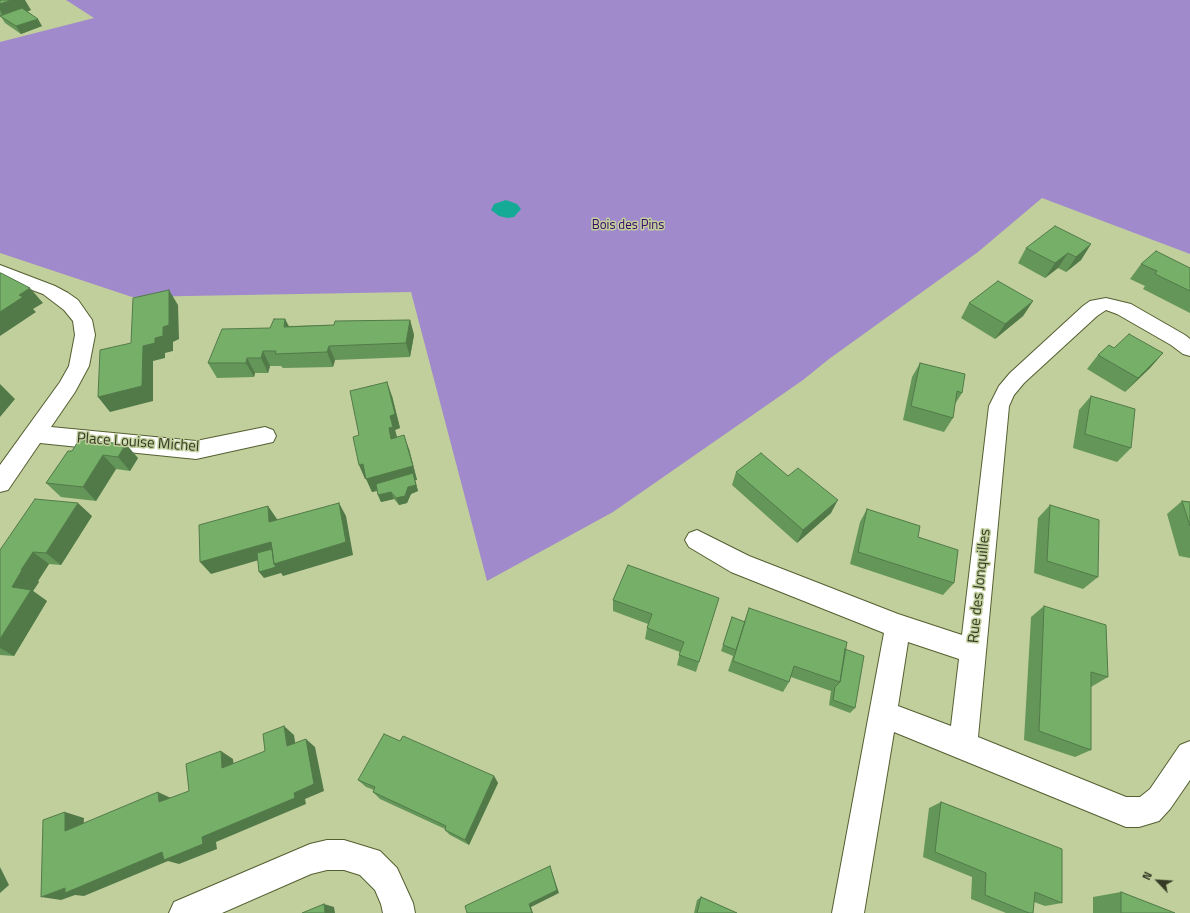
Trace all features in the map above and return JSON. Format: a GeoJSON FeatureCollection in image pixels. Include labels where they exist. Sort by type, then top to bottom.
{"type":"FeatureCollection","features":[{"type":"Feature","properties":{"kind":"street"},"geometry":{"type":"LineString","coordinates":[[0,271],[39,286],[61,297],[71,305],[82,320],[84,339],[79,366],[68,387],[0,483]]}},
{"type":"Feature","properties":{"kind":"street","name":"Rue des Jonquilles"},"geometry":{"type":"LineString","coordinates":[[963,745],[999,406],[1010,384],[1090,311],[1097,306],[1106,304],[1124,309],[1178,340],[1190,349]]}},
{"type":"Feature","properties":{"kind":"street","name":"Place Louise Michel"},"geometry":{"type":"LineString","coordinates":[[35,434],[196,450],[265,436]]}},
{"type":"Feature","properties":{"kind":"street"},"geometry":{"type":"LineString","coordinates":[[697,540],[740,564],[898,626],[973,651]]}},
{"type":"Feature","properties":{"kind":"street"},"geometry":{"type":"LineString","coordinates":[[848,913],[898,626]]}},
{"type":"Feature","properties":{"kind":"street"},"geometry":{"type":"LineString","coordinates":[[883,714],[1126,812],[1148,810],[1160,799],[1190,755]]}},
{"type":"Feature","properties":{"kind":"street"},"geometry":{"type":"LineString","coordinates":[[185,913],[310,859],[327,855],[344,855],[369,862],[386,879],[397,903],[399,913]]}},
{"type":"Feature","properties":{"kind":"green space","name":"Bois des Pins"},"geometry":{"type":"Polygon","coordinates":[[[66,0],[1190,0],[1190,254],[1042,198],[978,252],[829,359],[803,380],[613,512],[487,581],[411,292],[132,297],[0,253],[0,42],[94,18],[66,0]]]}},
{"type":"Feature","properties":{"kind":"water"},"geometry":{"type":"Polygon","coordinates":[[[506,200],[517,204],[521,209],[514,217],[508,218],[499,216],[491,210],[494,204],[506,200]]]}},
{"type":"Feature","properties":{"kind":"building"},"geometry":{"type":"Polygon","coordinates":[[[0,0],[11,0],[0,4],[0,0]]]}},
{"type":"Feature","properties":{"kind":"building"},"geometry":{"type":"Polygon","coordinates":[[[22,8],[38,19],[16,26],[0,16],[22,8]]]}},
{"type":"Feature","properties":{"kind":"building"},"geometry":{"type":"Polygon","coordinates":[[[1055,226],[1091,244],[1076,257],[1068,253],[1055,263],[1026,248],[1055,226]]]}},
{"type":"Feature","properties":{"kind":"building"},"geometry":{"type":"Polygon","coordinates":[[[1156,251],[1190,268],[1190,291],[1155,274],[1157,271],[1141,264],[1156,251]]]}},
{"type":"Feature","properties":{"kind":"building"},"geometry":{"type":"Polygon","coordinates":[[[0,273],[30,288],[19,295],[23,297],[0,312],[0,273]]]}},
{"type":"Feature","properties":{"kind":"building"},"geometry":{"type":"Polygon","coordinates":[[[998,281],[1033,301],[1005,324],[969,303],[998,281]]]}},
{"type":"Feature","properties":{"kind":"building"},"geometry":{"type":"Polygon","coordinates":[[[169,290],[169,325],[163,327],[163,336],[155,338],[155,343],[143,346],[142,386],[98,397],[100,350],[131,343],[133,298],[169,290]]]}},
{"type":"Feature","properties":{"kind":"building"},"geometry":{"type":"Polygon","coordinates":[[[274,319],[285,319],[284,327],[334,325],[335,321],[410,320],[406,343],[329,346],[327,352],[275,354],[276,351],[263,351],[261,358],[247,358],[246,363],[208,363],[222,329],[270,328],[274,319]]]}},
{"type":"Feature","properties":{"kind":"building"},"geometry":{"type":"Polygon","coordinates":[[[1129,334],[1163,353],[1138,378],[1098,355],[1109,345],[1114,348],[1129,334]]]}},
{"type":"Feature","properties":{"kind":"building"},"geometry":{"type":"Polygon","coordinates":[[[920,363],[965,374],[962,393],[957,391],[953,418],[911,406],[920,363]]]}},
{"type":"Feature","properties":{"kind":"building"},"geometry":{"type":"Polygon","coordinates":[[[387,382],[395,414],[390,416],[393,427],[389,428],[391,439],[404,435],[413,466],[366,479],[363,464],[359,465],[353,437],[359,435],[350,391],[387,382]]]}},
{"type":"Feature","properties":{"kind":"building"},"geometry":{"type":"Polygon","coordinates":[[[1091,396],[1135,409],[1131,448],[1085,434],[1091,396]]]}},
{"type":"Feature","properties":{"kind":"building"},"geometry":{"type":"Polygon","coordinates":[[[79,440],[126,444],[118,457],[103,455],[83,487],[46,483],[68,451],[72,451],[79,440]]]}},
{"type":"Feature","properties":{"kind":"building"},"geometry":{"type":"Polygon","coordinates":[[[761,453],[788,476],[798,468],[838,500],[803,530],[736,472],[761,453]]]}},
{"type":"Feature","properties":{"kind":"building"},"geometry":{"type":"Polygon","coordinates":[[[413,473],[416,485],[408,487],[405,496],[396,498],[391,492],[378,495],[376,484],[413,473]]]}},
{"type":"Feature","properties":{"kind":"building"},"geometry":{"type":"Polygon","coordinates":[[[35,499],[78,503],[46,553],[33,552],[21,570],[12,587],[31,590],[0,639],[0,550],[35,499]]]}},
{"type":"Feature","properties":{"kind":"building"},"geometry":{"type":"Polygon","coordinates":[[[1182,501],[1190,502],[1190,526],[1182,501]]]}},
{"type":"Feature","properties":{"kind":"building"},"geometry":{"type":"Polygon","coordinates":[[[339,503],[346,542],[274,564],[271,542],[200,562],[199,525],[268,506],[269,522],[339,503]]]}},
{"type":"Feature","properties":{"kind":"building"},"geometry":{"type":"Polygon","coordinates":[[[1050,505],[1099,520],[1098,577],[1047,561],[1050,505]]]}},
{"type":"Feature","properties":{"kind":"building"},"geometry":{"type":"Polygon","coordinates":[[[867,509],[920,526],[918,537],[958,550],[954,583],[858,552],[867,509]]]}},
{"type":"Feature","properties":{"kind":"building"},"geometry":{"type":"Polygon","coordinates":[[[272,549],[274,564],[276,567],[259,572],[257,553],[272,549]]]}},
{"type":"Feature","properties":{"kind":"building"},"geometry":{"type":"Polygon","coordinates":[[[628,565],[719,598],[699,662],[679,655],[684,642],[647,628],[652,614],[613,600],[628,565]]]}},
{"type":"Feature","properties":{"kind":"building"},"geometry":{"type":"Polygon","coordinates":[[[1044,606],[1106,625],[1108,677],[1091,672],[1091,750],[1039,731],[1044,606]]]}},
{"type":"Feature","properties":{"kind":"building"},"geometry":{"type":"Polygon","coordinates":[[[749,608],[847,642],[840,682],[794,666],[789,682],[733,661],[749,608]]]}},
{"type":"Feature","properties":{"kind":"building"},"geometry":{"type":"Polygon","coordinates":[[[732,617],[745,622],[736,650],[723,645],[732,617]]]}},
{"type":"Feature","properties":{"kind":"building"},"geometry":{"type":"Polygon","coordinates":[[[845,649],[864,656],[855,708],[833,700],[835,687],[840,682],[845,649]]]}},
{"type":"Feature","properties":{"kind":"building"},"geometry":{"type":"Polygon","coordinates":[[[284,726],[287,746],[306,739],[314,784],[294,793],[295,798],[202,837],[203,844],[164,860],[162,852],[65,893],[65,888],[41,897],[43,820],[65,812],[65,831],[158,792],[159,802],[189,791],[186,764],[221,751],[222,768],[265,751],[263,734],[284,726]]]}},
{"type":"Feature","properties":{"kind":"building"},"geometry":{"type":"Polygon","coordinates":[[[384,734],[400,741],[403,736],[494,776],[465,840],[445,830],[446,826],[373,792],[375,787],[358,780],[384,734]]]}},
{"type":"Feature","properties":{"kind":"building"},"geometry":{"type":"Polygon","coordinates":[[[941,802],[1062,849],[1062,903],[1035,892],[1033,913],[1029,913],[985,895],[986,873],[935,852],[941,802]]]}},
{"type":"Feature","properties":{"kind":"building"},"geometry":{"type":"Polygon","coordinates":[[[550,866],[557,890],[529,904],[532,913],[467,913],[465,906],[550,866]]]}},
{"type":"Feature","properties":{"kind":"building"},"geometry":{"type":"Polygon","coordinates":[[[1121,892],[1175,913],[1121,913],[1121,892]]]}},
{"type":"Feature","properties":{"kind":"building"},"geometry":{"type":"Polygon","coordinates":[[[701,897],[737,913],[697,913],[701,897]]]}},
{"type":"Feature","properties":{"kind":"building"},"geometry":{"type":"Polygon","coordinates":[[[324,904],[325,913],[302,913],[324,904]]]}}]}
